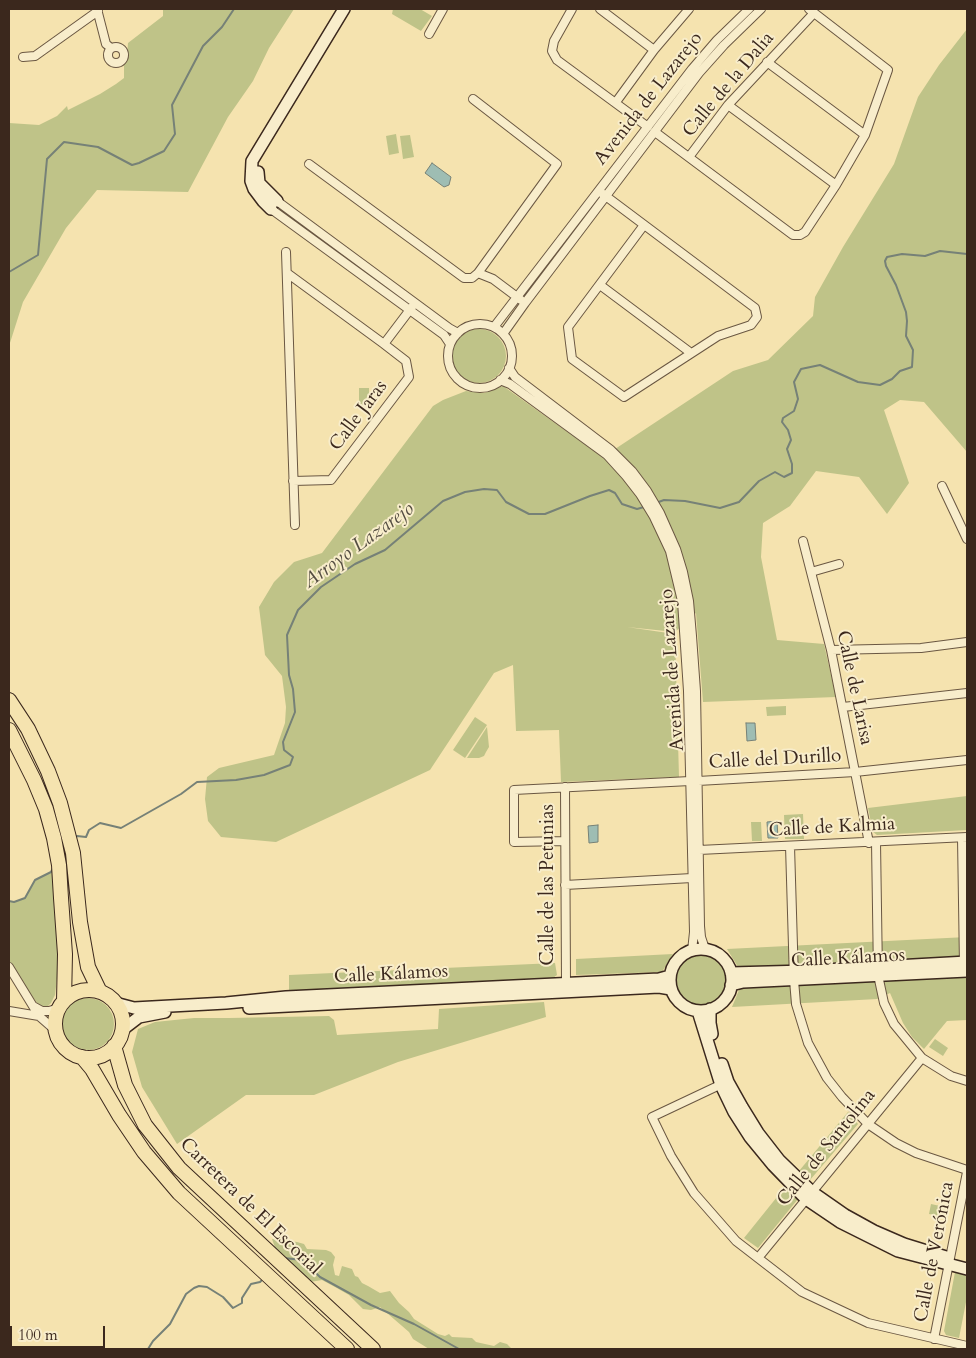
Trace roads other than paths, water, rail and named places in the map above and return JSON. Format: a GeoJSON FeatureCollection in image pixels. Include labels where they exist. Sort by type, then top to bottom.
{"type":"FeatureCollection","features":[{"type":"Feature","properties":{"kind":"highway"},"geometry":{"type":"LineString","coordinates":[[9,700],[28,729],[48,771],[60,803],[73,853],[80,922],[88,967],[100,992],[115,1003],[120,1011],[122,1030],[114,1046],[107,1053],[98,1056],[82,1057],[71,1053],[64,1047],[55,1030],[55,1022],[62,1004],[65,954],[59,865],[46,809],[9,730]]}},
{"type":"Feature","properties":{"kind":"highway"},"geometry":{"type":"LineString","coordinates":[[62,1004],[72,995],[81,991],[100,992]]}},
{"type":"Feature","properties":{"kind":"highway","name":"Carretera de El Escorial"},"geometry":{"type":"LineString","coordinates":[[114,1046],[125,1085],[145,1125],[179,1168],[373,1349]]}},
{"type":"Feature","properties":{"kind":"highway","name":"Carretera de El Escorial"},"geometry":{"type":"LineString","coordinates":[[82,1057],[92,1069],[119,1116],[144,1152],[179,1193],[347,1349]]}},
{"type":"Feature","properties":{"kind":"main road"},"geometry":{"type":"LineString","coordinates":[[274,205],[263,201],[254,189],[251,181],[252,162],[344,9]]}},
{"type":"Feature","properties":{"kind":"main road"},"geometry":{"type":"LineString","coordinates":[[274,205],[260,183],[258,176],[261,160],[353,9]]}},
{"type":"Feature","properties":{"kind":"main road"},"geometry":{"type":"LineString","coordinates":[[692,950],[705,950],[712,951],[724,960],[731,973],[731,985],[724,1000],[710,1009],[698,1011],[679,1002],[671,989],[670,976],[675,963],[680,958],[692,950]]}},
{"type":"Feature","properties":{"kind":"main road","name":"Calle Kálamos"},"geometry":{"type":"LineString","coordinates":[[731,985],[794,976],[966,967]]}},
{"type":"Feature","properties":{"kind":"main road","name":"Calle Kálamos"},"geometry":{"type":"LineString","coordinates":[[731,973],[794,976]]}},
{"type":"Feature","properties":{"kind":"main road","name":"Calle Kálamos"},"geometry":{"type":"LineString","coordinates":[[115,1003],[134,1008],[226,1004],[286,997],[658,979],[670,976]]}},
{"type":"Feature","properties":{"kind":"main road","name":"Calle Kálamos"},"geometry":{"type":"LineString","coordinates":[[122,1030],[139,1017],[163,1012],[659,987],[671,989]]}},
{"type":"Feature","properties":{"kind":"main road"},"geometry":{"type":"LineString","coordinates":[[710,1009],[710,1023],[725,1083]]}},
{"type":"Feature","properties":{"kind":"main road"},"geometry":{"type":"LineString","coordinates":[[698,1011],[725,1083],[758,1133],[809,1196],[874,1231],[967,1269]]}},
{"type":"Feature","properties":{"kind":"main road"},"geometry":{"type":"LineString","coordinates":[[950,1262],[967,1262]]}},
{"type":"Feature","properties":{"kind":"street"},"geometry":{"type":"LineString","coordinates":[[429,34],[443,9]]}},
{"type":"Feature","properties":{"kind":"street"},"geometry":{"type":"LineString","coordinates":[[572,9],[554,41],[552,51],[557,60],[652,129]]}},
{"type":"Feature","properties":{"kind":"street"},"geometry":{"type":"LineString","coordinates":[[600,9],[654,50]]}},
{"type":"Feature","properties":{"kind":"street"},"geometry":{"type":"LineString","coordinates":[[616,102],[654,50],[689,9]]}},
{"type":"Feature","properties":{"kind":"street","name":"Avenida de Lazarejo"},"geometry":{"type":"LineString","coordinates":[[503,334],[652,129],[692,69],[717,40],[749,9]]}},
{"type":"Feature","properties":{"kind":"street","name":"Avenida de Lazarejo"},"geometry":{"type":"LineString","coordinates":[[652,129],[724,45],[761,9]]}},
{"type":"Feature","properties":{"kind":"street"},"geometry":{"type":"LineString","coordinates":[[23,57],[35,56],[97,10],[106,44],[111,48]]}},
{"type":"Feature","properties":{"kind":"street","name":"Avenida de Lazarejo"},"geometry":{"type":"LineString","coordinates":[[652,129],[793,235],[800,235],[805,232],[836,185],[865,135],[888,70],[812,11]]}},
{"type":"Feature","properties":{"kind":"street","name":"Calle de la Dalia"},"geometry":{"type":"LineString","coordinates":[[689,157],[728,104],[812,11]]}},
{"type":"Feature","properties":{"kind":"street"},"geometry":{"type":"LineString","coordinates":[[767,62],[865,135]]}},
{"type":"Feature","properties":{"kind":"street"},"geometry":{"type":"LineString","coordinates":[[309,164],[464,278],[472,278],[478,273],[557,164],[473,99]]}},
{"type":"Feature","properties":{"kind":"street"},"geometry":{"type":"LineString","coordinates":[[728,104],[836,185]]}},
{"type":"Feature","properties":{"kind":"street","name":"Avenida de Lazarejo"},"geometry":{"type":"LineString","coordinates":[[603,194],[755,308],[757,317],[751,325],[718,336],[624,397],[572,359],[568,327],[644,225]]}},
{"type":"Feature","properties":{"kind":"street","name":"Avenida de Lazarejo"},"geometry":{"type":"LineString","coordinates":[[494,327],[603,194]]}},
{"type":"Feature","properties":{"kind":"street"},"geometry":{"type":"LineString","coordinates":[[274,205],[449,328],[458,332]]}},
{"type":"Feature","properties":{"kind":"street"},"geometry":{"type":"LineString","coordinates":[[274,205],[409,311],[444,335],[450,344]]}},
{"type":"Feature","properties":{"kind":"street"},"geometry":{"type":"LineString","coordinates":[[286,252],[295,525]]}},
{"type":"Feature","properties":{"kind":"street","name":"Calle Jaras"},"geometry":{"type":"LineString","coordinates":[[287,273],[406,361],[409,377],[331,480],[293,481]]}},
{"type":"Feature","properties":{"kind":"street"},"geometry":{"type":"LineString","coordinates":[[478,273],[493,279],[525,303]]}},
{"type":"Feature","properties":{"kind":"street"},"geometry":{"type":"LineString","coordinates":[[600,285],[692,354]]}},
{"type":"Feature","properties":{"kind":"street"},"geometry":{"type":"LineString","coordinates":[[384,344],[415,303]]}},
{"type":"Feature","properties":{"kind":"street"},"geometry":{"type":"LineString","coordinates":[[472,325],[494,327],[508,340],[512,354],[509,368],[500,380],[485,387],[477,388],[461,382],[451,368],[448,352],[450,344],[458,332],[472,325]]}},
{"type":"Feature","properties":{"kind":"street","name":"Avenida de Lazarejo"},"geometry":{"type":"LineString","coordinates":[[509,368],[515,377],[632,471],[660,513],[683,572],[696,691],[692,878],[694,932],[692,950]]}},
{"type":"Feature","properties":{"kind":"street","name":"Avenida de Lazarejo"},"geometry":{"type":"LineString","coordinates":[[500,380],[510,384],[609,452]]}},
{"type":"Feature","properties":{"kind":"street"},"geometry":{"type":"LineString","coordinates":[[942,486],[965,529],[967,539]]}},
{"type":"Feature","properties":{"kind":"street","name":"Calle de Larisa"},"geometry":{"type":"LineString","coordinates":[[803,541],[830,650],[855,772],[872,842],[878,971],[884,1002],[894,1024],[922,1058],[951,1076],[967,1081]]}},
{"type":"Feature","properties":{"kind":"street"},"geometry":{"type":"LineString","coordinates":[[811,572],[839,564]]}},
{"type":"Feature","properties":{"kind":"street"},"geometry":{"type":"LineString","coordinates":[[830,650],[921,648],[967,642]]}},
{"type":"Feature","properties":{"kind":"street"},"geometry":{"type":"LineString","coordinates":[[843,707],[967,694]]}},
{"type":"Feature","properties":{"kind":"street","name":"Calle del Durillo"},"geometry":{"type":"LineString","coordinates":[[565,840],[514,842],[514,790],[855,772],[967,760]]}},
{"type":"Feature","properties":{"kind":"street","name":"Avenida de Lazarejo"},"geometry":{"type":"LineString","coordinates":[[694,781],[699,850],[701,937],[705,950]]}},
{"type":"Feature","properties":{"kind":"street","name":"Calle de las Petunias"},"geometry":{"type":"LineString","coordinates":[[565,787],[566,983]]}},
{"type":"Feature","properties":{"kind":"street"},"geometry":{"type":"LineString","coordinates":[[965,838],[966,967]]}},
{"type":"Feature","properties":{"kind":"street","name":"Calle de Kalmia"},"geometry":{"type":"LineString","coordinates":[[699,850],[965,838]]}},
{"type":"Feature","properties":{"kind":"street"},"geometry":{"type":"LineString","coordinates":[[790,846],[796,1004],[808,1043],[827,1078],[868,1124],[896,1143],[916,1153],[967,1171]]}},
{"type":"Feature","properties":{"kind":"street"},"geometry":{"type":"LineString","coordinates":[[565,885],[692,878]]}},
{"type":"Feature","properties":{"kind":"street"},"geometry":{"type":"LineString","coordinates":[[9,967],[39,1016],[55,1030]]}},
{"type":"Feature","properties":{"kind":"street"},"geometry":{"type":"LineString","coordinates":[[32,1005],[42,1011],[50,1011],[62,1004]]}},
{"type":"Feature","properties":{"kind":"street"},"geometry":{"type":"LineString","coordinates":[[9,1011],[39,1016]]}},
{"type":"Feature","properties":{"kind":"street","name":"Calle de Santolina"},"geometry":{"type":"LineString","coordinates":[[758,1258],[922,1058]]}},
{"type":"Feature","properties":{"kind":"street"},"geometry":{"type":"LineString","coordinates":[[725,1083],[652,1117],[671,1156],[694,1193],[736,1241],[802,1292],[868,1323],[967,1346]]}},
{"type":"Feature","properties":{"kind":"street","name":"Calle de Verónica"},"geometry":{"type":"LineString","coordinates":[[934,1339],[967,1171]]}},
{"type":"Feature","properties":{"kind":"water"},"geometry":{"type":"Polygon","coordinates":[[[432,163],[451,177],[449,185],[444,187],[425,173],[432,163]]]}},
{"type":"Feature","properties":{"kind":"water"},"geometry":{"type":"Polygon","coordinates":[[[746,723],[755,723],[756,740],[747,741],[746,723]]]}},
{"type":"Feature","properties":{"kind":"water"},"geometry":{"type":"Polygon","coordinates":[[[777,821],[778,838],[768,838],[767,822],[777,821]]]}},
{"type":"Feature","properties":{"kind":"water"},"geometry":{"type":"Polygon","coordinates":[[[598,825],[598,842],[589,843],[588,826],[598,825]]]}},
{"type":"Feature","properties":{"kind":"waterway"},"geometry":{"type":"LineString","coordinates":[[9,272],[38,255],[47,159],[64,142],[98,147],[132,165],[164,151],[175,134],[172,105],[203,46],[222,27],[234,9]]}},
{"type":"Feature","properties":{"kind":"waterway","name":"Arroyo Lazarejo"},"geometry":{"type":"LineString","coordinates":[[656,503],[664,500],[685,501],[720,508],[739,502],[759,481],[775,472],[784,477],[792,473],[792,464],[787,449],[791,440],[788,430],[782,422],[783,418],[794,411],[798,399],[794,382],[801,369],[820,365],[858,382],[880,385],[892,379],[900,371],[912,367],[913,350],[906,336],[906,312],[896,285],[886,266],[885,261],[887,257],[902,254],[925,256],[940,251],[967,254]]}},
{"type":"Feature","properties":{"kind":"waterway","name":"Arroyo Lazarejo"},"geometry":{"type":"LineString","coordinates":[[74,838],[77,836],[86,837],[89,830],[100,823],[121,828],[181,794],[197,782],[236,780],[264,775],[290,765],[293,757],[284,750],[283,742],[295,712],[293,689],[289,675],[287,635],[298,610],[321,587],[355,564],[385,550],[443,501],[465,492],[484,489],[497,490],[506,502],[529,514],[545,514],[609,490],[615,493],[622,504],[637,509],[644,507]]}},
{"type":"Feature","properties":{"kind":"waterway","name":"Arroyo Lazarejo"},"geometry":{"type":"LineString","coordinates":[[9,901],[14,902],[25,898],[35,880],[51,872],[53,868]]}},
{"type":"Feature","properties":{"kind":"waterway"},"geometry":{"type":"LineString","coordinates":[[284,1258],[302,1260],[320,1277],[371,1305],[414,1324],[459,1349]]}},
{"type":"Feature","properties":{"kind":"waterway"},"geometry":{"type":"LineString","coordinates":[[148,1349],[153,1341],[170,1324],[186,1294],[194,1288],[199,1286],[207,1287],[223,1297],[233,1308],[242,1303],[242,1298],[251,1284],[260,1282],[263,1279]]}}]}
